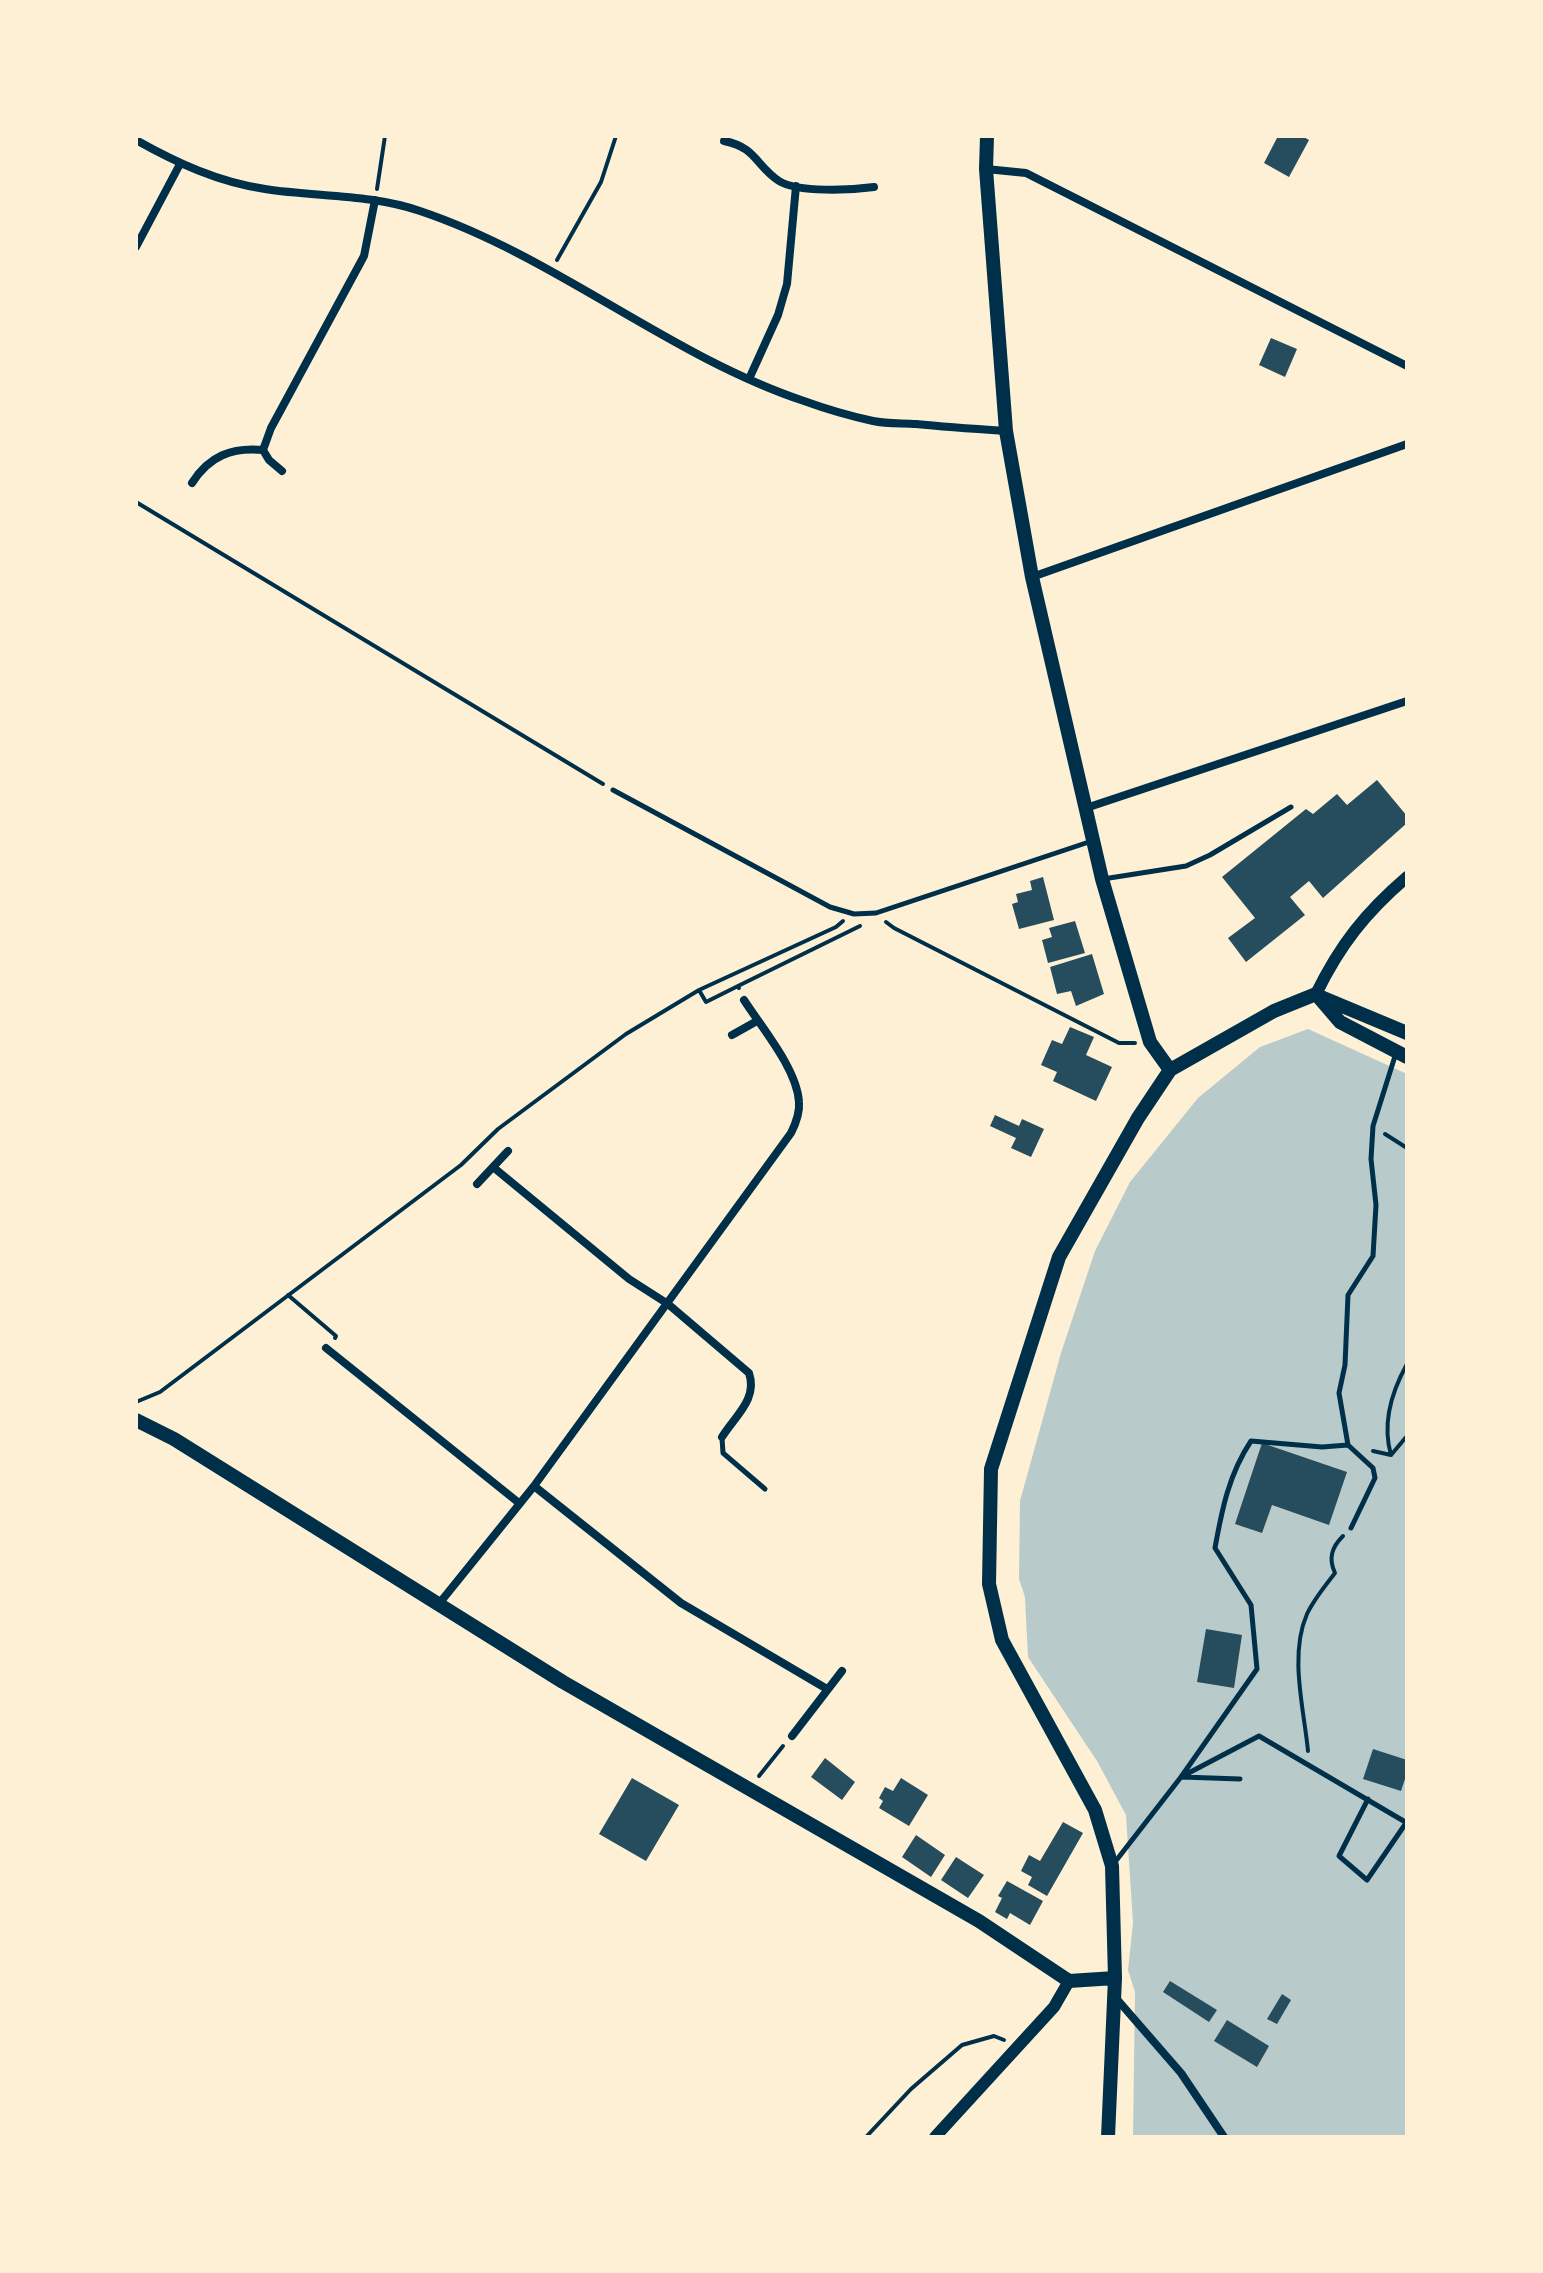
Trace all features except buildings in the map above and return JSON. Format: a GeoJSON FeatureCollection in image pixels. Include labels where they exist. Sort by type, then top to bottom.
{"type":"FeatureCollection","features":[{"type":"Feature","properties":{"kind":"main road"},"geometry":{"type":"LineString","coordinates":[[987,136],[986,169],[1006,431],[1032,577],[1102,879],[1150,1042],[1170,1070]]}},
{"type":"Feature","properties":{"kind":"main road"},"geometry":{"type":"LineString","coordinates":[[1316,994],[1340,1022],[1402,1055]]}},
{"type":"Feature","properties":{"kind":"main road"},"geometry":{"type":"LineString","coordinates":[[1108,2137],[1115,1996],[1112,1866],[1095,1810],[1002,1640],[989,1584],[991,1469],[1059,1257],[1138,1118],[1170,1070],[1274,1011],[1316,994],[1407,1033]]}},
{"type":"Feature","properties":{"kind":"main road"},"geometry":{"type":"LineString","coordinates":[[136,1420],[174,1439],[590,1698],[979,1921],[1069,1981],[1115,1978]]}},
{"type":"Feature","properties":{"kind":"street"},"geometry":{"type":"LineString","coordinates":[[136,140],[204,174],[263,189],[375,200],[416,209],[461,225],[552,269],[679,343],[749,379],[803,401],[875,421],[1006,431]]}},
{"type":"Feature","properties":{"kind":"street"},"geometry":{"type":"LineString","coordinates":[[724,141],[747,148],[781,183],[851,191],[874,187]]}},
{"type":"Feature","properties":{"kind":"street"},"geometry":{"type":"LineString","coordinates":[[136,247],[180,164]]}},
{"type":"Feature","properties":{"kind":"street"},"geometry":{"type":"LineString","coordinates":[[986,169],[1026,173],[1407,366]]}},
{"type":"Feature","properties":{"kind":"street"},"geometry":{"type":"LineString","coordinates":[[749,379],[778,315],[787,284],[796,186]]}},
{"type":"Feature","properties":{"kind":"street"},"geometry":{"type":"LineString","coordinates":[[263,450],[271,428],[364,256],[375,200]]}},
{"type":"Feature","properties":{"kind":"street"},"geometry":{"type":"LineString","coordinates":[[1032,577],[1407,444]]}},
{"type":"Feature","properties":{"kind":"street"},"geometry":{"type":"LineString","coordinates":[[192,483],[208,463],[225,453],[243,448],[263,450]]}},
{"type":"Feature","properties":{"kind":"street"},"geometry":{"type":"LineString","coordinates":[[263,450],[282,471]]}},
{"type":"Feature","properties":{"kind":"street"},"geometry":{"type":"LineString","coordinates":[[1086,808],[1407,701]]}},
{"type":"Feature","properties":{"kind":"street"},"geometry":{"type":"LineString","coordinates":[[1316,994],[1349,936],[1407,877]]}},
{"type":"Feature","properties":{"kind":"street"},"geometry":{"type":"LineString","coordinates":[[438,1605],[534,1486],[791,1133],[798,1119],[800,1103],[793,1078],[744,1000]]}},
{"type":"Feature","properties":{"kind":"street"},"geometry":{"type":"LineString","coordinates":[[732,1035],[757,1021]]}},
{"type":"Feature","properties":{"kind":"street"},"geometry":{"type":"LineString","coordinates":[[477,1184],[508,1151]]}},
{"type":"Feature","properties":{"kind":"street"},"geometry":{"type":"LineString","coordinates":[[493,1167],[629,1279],[668,1304],[749,1373],[753,1384],[750,1397],[722,1437]]}},
{"type":"Feature","properties":{"kind":"street"},"geometry":{"type":"LineString","coordinates":[[326,1348],[519,1503]]}},
{"type":"Feature","properties":{"kind":"street"},"geometry":{"type":"LineString","coordinates":[[534,1486],[681,1603],[827,1689]]}},
{"type":"Feature","properties":{"kind":"street"},"geometry":{"type":"LineString","coordinates":[[792,1736],[842,1671]]}},
{"type":"Feature","properties":{"kind":"street"},"geometry":{"type":"LineString","coordinates":[[935,2137],[1054,2007],[1069,1981]]}},
{"type":"Feature","properties":{"kind":"street"},"geometry":{"type":"LineString","coordinates":[[1115,1996],[1181,2073],[1224,2137]]}},
{"type":"Feature","properties":{"kind":"lane"},"geometry":{"type":"LineString","coordinates":[[613,790],[830,907],[850,914],[876,913],[1093,840]]}},
{"type":"Feature","properties":{"kind":"lane"},"geometry":{"type":"LineString","coordinates":[[1102,879],[1186,866],[1291,807]]}},
{"type":"Feature","properties":{"kind":"lane"},"geometry":{"type":"LineString","coordinates":[[1351,1528],[1375,1478],[1373,1468],[1348,1445],[1339,1393],[1345,1365],[1348,1295],[1373,1256],[1376,1205],[1371,1159],[1373,1126],[1402,1055]]}},
{"type":"Feature","properties":{"kind":"lane"},"geometry":{"type":"LineString","coordinates":[[722,1437],[723,1453],[765,1489]]}},
{"type":"Feature","properties":{"kind":"lane"},"geometry":{"type":"LineString","coordinates":[[1112,1866],[1181,1777],[1257,1669],[1251,1605],[1215,1548],[1225,1494],[1241,1456],[1251,1441],[1322,1447],[1348,1445]]}},
{"type":"Feature","properties":{"kind":"lane"},"geometry":{"type":"LineString","coordinates":[[1181,1777],[1259,1736],[1368,1799],[1407,1823],[1367,1880],[1339,1856],[1368,1799]]}},
{"type":"Feature","properties":{"kind":"lane"},"geometry":{"type":"LineString","coordinates":[[1181,1777],[1240,1779]]}},
{"type":"Feature","properties":{"kind":"path"},"geometry":{"type":"LineString","coordinates":[[375,200],[385,136]]}},
{"type":"Feature","properties":{"kind":"path"},"geometry":{"type":"LineString","coordinates":[[552,269],[601,182],[616,136]]}},
{"type":"Feature","properties":{"kind":"path"},"geometry":{"type":"LineString","coordinates":[[136,502],[613,790]]}},
{"type":"Feature","properties":{"kind":"path"},"geometry":{"type":"LineString","coordinates":[[699,990],[706,1002],[858,927],[876,913],[894,928],[1119,1043],[1150,1042]]}},
{"type":"Feature","properties":{"kind":"path"},"geometry":{"type":"LineString","coordinates":[[136,1402],[160,1392],[461,1165],[498,1129],[626,1034],[699,990],[836,927],[850,914]]}},
{"type":"Feature","properties":{"kind":"path"},"geometry":{"type":"LineString","coordinates":[[738,986],[744,1000]]}},
{"type":"Feature","properties":{"kind":"path"},"geometry":{"type":"LineString","coordinates":[[1373,1126],[1407,1148]]}},
{"type":"Feature","properties":{"kind":"path"},"geometry":{"type":"LineString","coordinates":[[288,1295],[336,1336],[326,1348]]}},
{"type":"Feature","properties":{"kind":"path"},"geometry":{"type":"LineString","coordinates":[[1407,1364],[1394,1387],[1387,1440],[1391,1455],[1407,1436]]}},
{"type":"Feature","properties":{"kind":"path"},"geometry":{"type":"LineString","coordinates":[[1310,1766],[1298,1657],[1306,1617],[1335,1573],[1330,1562],[1334,1545],[1351,1528]]}},
{"type":"Feature","properties":{"kind":"path"},"geometry":{"type":"LineString","coordinates":[[750,1788],[792,1736]]}},
{"type":"Feature","properties":{"kind":"path"},"geometry":{"type":"LineString","coordinates":[[866,2137],[911,2089],[962,2045],[994,2036],[1019,2047]]}},
{"type":"Feature","properties":{"kind":"shaded area"},"geometry":{"type":"Polygon","coordinates":[[[1308,1029],[1407,1074],[1407,2137],[1133,2137],[1135,1992],[1128,1970],[1133,1923],[1126,1815],[1097,1761],[1028,1657],[1025,1597],[1019,1579],[1020,1501],[1061,1353],[1095,1251],[1130,1182],[1198,1098],[1260,1047],[1308,1029]]]}}]}
